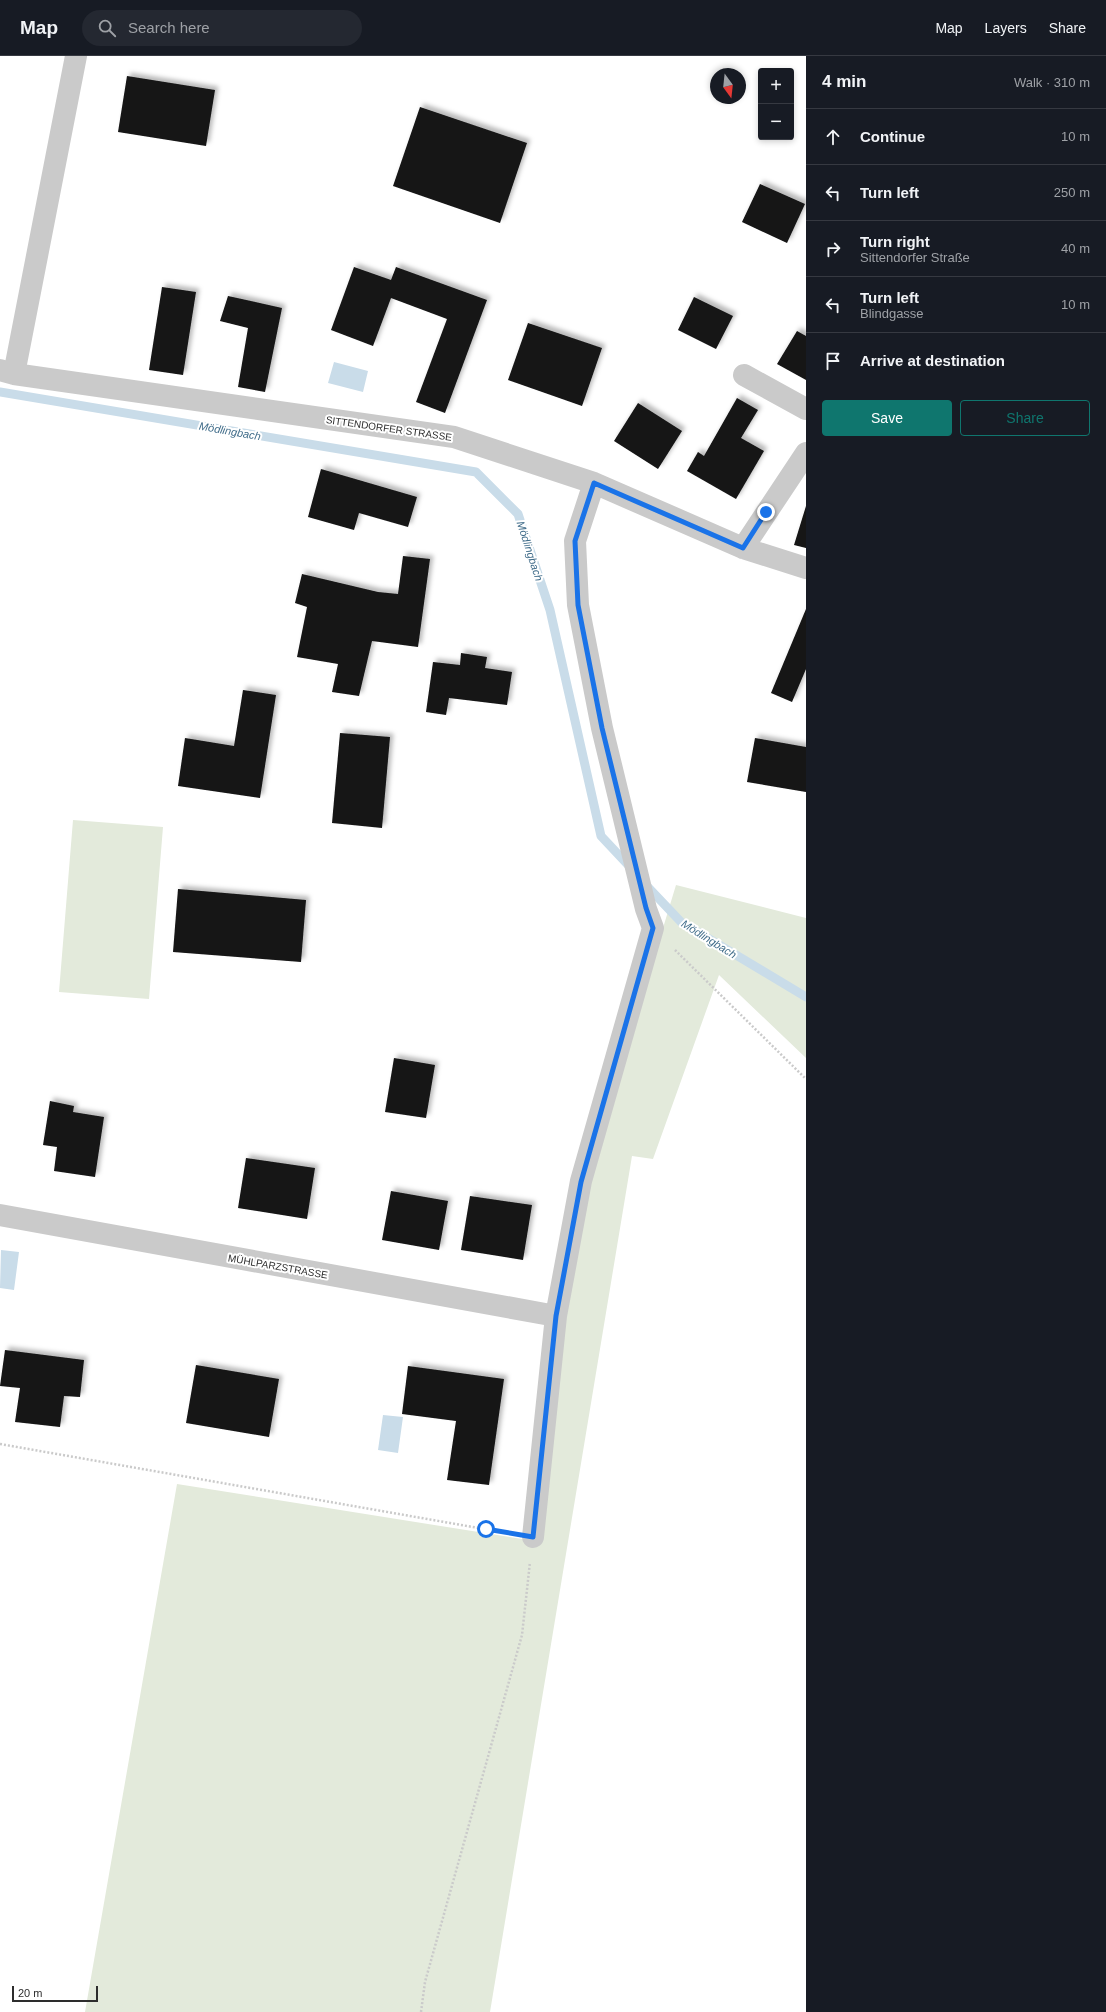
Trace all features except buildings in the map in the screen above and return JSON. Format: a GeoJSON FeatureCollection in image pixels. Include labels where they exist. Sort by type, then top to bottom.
{"type":"FeatureCollection","features":[{"type":"Feature","properties":{"kind":"street"},"geometry":{"type":"LineString","coordinates":[[7,372],[76,56]]}},
{"type":"Feature","properties":{"kind":"street","name":"SITTENDORFER STRASSE"},"geometry":{"type":"LineString","coordinates":[[7,372],[454,437],[594,483],[743,548],[806,568]]}},
{"type":"Feature","properties":{"kind":"street"},"geometry":{"type":"LineString","coordinates":[[744,375],[806,409]]}},
{"type":"Feature","properties":{"kind":"street"},"geometry":{"type":"LineString","coordinates":[[743,548],[806,453]]}},
{"type":"Feature","properties":{"kind":"street"},"geometry":{"type":"LineString","coordinates":[[533,1537],[556,1316],[581,1182],[650,918],[602,728],[578,605],[575,541],[594,483]]}},
{"type":"Feature","properties":{"kind":"street","name":"MÜHLPARZSTRASSE"},"geometry":{"type":"LineString","coordinates":[[0,1215],[556,1316]]}},
{"type":"Feature","properties":{"kind":"path"},"geometry":{"type":"LineString","coordinates":[[650,918],[806,1079]]}},
{"type":"Feature","properties":{"kind":"path"},"geometry":{"type":"LineString","coordinates":[[0,1444],[533,1537],[522,1635],[425,1982],[421,2012]]}},
{"type":"Feature","properties":{"kind":"green space"},"geometry":{"type":"Polygon","coordinates":[[[73,820],[163,827],[149,999],[59,992],[73,820]]]}},
{"type":"Feature","properties":{"kind":"green space"},"geometry":{"type":"Polygon","coordinates":[[[676,885],[806,918],[806,1058],[719,975],[653,1159],[632,1156],[490,2012],[85,2012],[177,1484],[541,1542],[567,1307],[597,1146],[676,885]]]}},
{"type":"Feature","properties":{"kind":"water"},"geometry":{"type":"Polygon","coordinates":[[[334,362],[368,371],[363,392],[328,383],[334,362]]]}},
{"type":"Feature","properties":{"kind":"water"},"geometry":{"type":"Polygon","coordinates":[[[1,1250],[19,1252],[14,1290],[0,1288],[1,1250]]]}},
{"type":"Feature","properties":{"kind":"water"},"geometry":{"type":"Polygon","coordinates":[[[383,1415],[403,1417],[398,1453],[378,1450],[383,1415]]]}},
{"type":"Feature","properties":{"kind":"waterway","name":"Mödlingbach"},"geometry":{"type":"LineString","coordinates":[[0,392],[476,472],[518,514],[550,610],[601,836],[631,868]]}},
{"type":"Feature","properties":{"kind":"waterway","name":"Mödlingbach"},"geometry":{"type":"LineString","coordinates":[[645,884],[681,922],[806,997]]}},
{"type":"Feature","properties":{"kind":"route"},"geometry":{"type":"LineString","coordinates":[[486,1529],[533,1537],[556,1316],[581,1182],[653,928],[646,908],[602,728],[578,605],[575,541],[594,483],[743,548],[766,512]]}}]}
